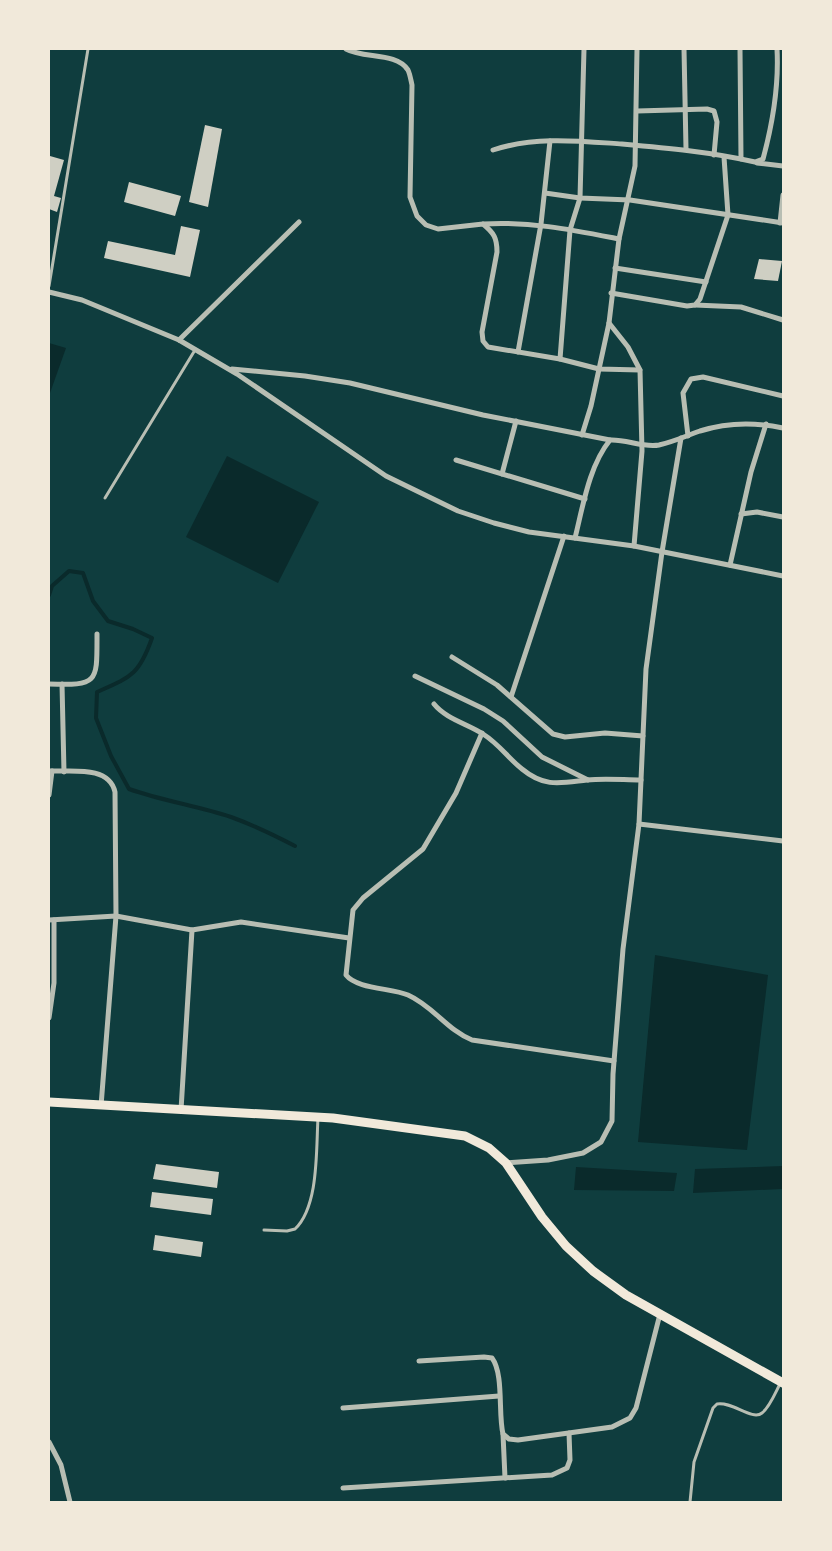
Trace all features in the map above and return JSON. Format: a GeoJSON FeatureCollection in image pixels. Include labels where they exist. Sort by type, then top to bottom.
{"type":"FeatureCollection","features":[{"type":"Feature","properties":{"kind":"main road"},"geometry":{"type":"LineString","coordinates":[[49,1102],[318,1117],[465,1136],[489,1148],[506,1163],[542,1217],[566,1246],[593,1271],[626,1295],[782,1382]]}},
{"type":"Feature","properties":{"kind":"street"},"geometry":{"type":"LineString","coordinates":[[346,49],[355,54],[398,61],[408,70],[412,85],[410,197],[417,216],[426,225],[438,229],[511,222],[541,224],[619,239]]}},
{"type":"Feature","properties":{"kind":"street"},"geometry":{"type":"LineString","coordinates":[[560,359],[570,230],[580,198],[584,49]]}},
{"type":"Feature","properties":{"kind":"street"},"geometry":{"type":"LineString","coordinates":[[582,435],[599,369],[608,323],[619,239],[630,200],[636,146],[637,49]]}},
{"type":"Feature","properties":{"kind":"street"},"geometry":{"type":"LineString","coordinates":[[684,49],[686,149]]}},
{"type":"Feature","properties":{"kind":"street"},"geometry":{"type":"LineString","coordinates":[[740,49],[741,159]]}},
{"type":"Feature","properties":{"kind":"street"},"geometry":{"type":"LineString","coordinates":[[754,162],[763,158],[770,129],[778,80],[777,49]]}},
{"type":"Feature","properties":{"kind":"street"},"geometry":{"type":"LineString","coordinates":[[637,112],[707,109],[716,115],[714,155]]}},
{"type":"Feature","properties":{"kind":"street"},"geometry":{"type":"LineString","coordinates":[[518,352],[541,224],[550,141]]}},
{"type":"Feature","properties":{"kind":"street"},"geometry":{"type":"LineString","coordinates":[[493,150],[513,144],[550,141],[581,142],[686,149],[783,166]]}},
{"type":"Feature","properties":{"kind":"street"},"geometry":{"type":"LineString","coordinates":[[695,304],[706,282],[728,215],[724,157]]}},
{"type":"Feature","properties":{"kind":"street"},"geometry":{"type":"LineString","coordinates":[[545,193],[580,198],[630,200],[782,223],[783,194]]}},
{"type":"Feature","properties":{"kind":"street"},"geometry":{"type":"LineString","coordinates":[[179,340],[299,222]]}},
{"type":"Feature","properties":{"kind":"street"},"geometry":{"type":"LineString","coordinates":[[483,224],[493,233],[497,241],[482,332],[483,341],[488,347],[560,359],[599,369],[640,370]]}},
{"type":"Feature","properties":{"kind":"street"},"geometry":{"type":"LineString","coordinates":[[615,268],[706,282]]}},
{"type":"Feature","properties":{"kind":"street"},"geometry":{"type":"LineString","coordinates":[[49,292],[90,303],[179,340],[229,369],[344,449],[395,480],[458,511],[529,532],[634,546],[783,576]]}},
{"type":"Feature","properties":{"kind":"street"},"geometry":{"type":"LineString","coordinates":[[611,293],[687,306],[695,304],[741,308],[783,320]]}},
{"type":"Feature","properties":{"kind":"street"},"geometry":{"type":"LineString","coordinates":[[608,323],[628,347],[640,370],[642,444],[634,546]]}},
{"type":"Feature","properties":{"kind":"street"},"geometry":{"type":"LineString","coordinates":[[229,369],[350,382],[516,421],[582,435],[642,444],[658,445],[733,424],[750,422],[783,428]]}},
{"type":"Feature","properties":{"kind":"street"},"geometry":{"type":"LineString","coordinates":[[688,436],[683,393],[691,379],[703,377],[783,396]]}},
{"type":"Feature","properties":{"kind":"street"},"geometry":{"type":"LineString","coordinates":[[502,474],[516,421]]}},
{"type":"Feature","properties":{"kind":"street"},"geometry":{"type":"LineString","coordinates":[[730,565],[751,472],[766,424]]}},
{"type":"Feature","properties":{"kind":"street"},"geometry":{"type":"LineString","coordinates":[[506,1163],[548,1160],[582,1153],[601,1142],[612,1121],[614,1061],[626,913],[640,824],[646,669],[662,552],[681,438]]}},
{"type":"Feature","properties":{"kind":"street"},"geometry":{"type":"LineString","coordinates":[[575,538],[585,499],[602,450],[610,440]]}},
{"type":"Feature","properties":{"kind":"street"},"geometry":{"type":"LineString","coordinates":[[456,460],[585,499]]}},
{"type":"Feature","properties":{"kind":"street"},"geometry":{"type":"LineString","coordinates":[[741,514],[757,512],[783,517]]}},
{"type":"Feature","properties":{"kind":"street"},"geometry":{"type":"LineString","coordinates":[[512,697],[564,536]]}},
{"type":"Feature","properties":{"kind":"street"},"geometry":{"type":"LineString","coordinates":[[49,684],[78,685],[93,678],[97,671],[97,634]]}},
{"type":"Feature","properties":{"kind":"street"},"geometry":{"type":"LineString","coordinates":[[452,657],[482,674],[512,697],[553,734],[565,737],[604,733],[643,736]]}},
{"type":"Feature","properties":{"kind":"street"},"geometry":{"type":"LineString","coordinates":[[415,676],[484,709],[503,721],[542,756],[588,780]]}},
{"type":"Feature","properties":{"kind":"street"},"geometry":{"type":"LineString","coordinates":[[62,684],[64,772]]}},
{"type":"Feature","properties":{"kind":"street"},"geometry":{"type":"LineString","coordinates":[[434,704],[449,716],[482,733],[501,746],[522,769],[534,777],[559,784],[588,780],[641,780]]}},
{"type":"Feature","properties":{"kind":"street"},"geometry":{"type":"LineString","coordinates":[[482,733],[456,793],[423,849],[358,903],[353,910],[346,975],[350,980],[396,991],[417,1000],[459,1035],[484,1044],[614,1061]]}},
{"type":"Feature","properties":{"kind":"street"},"geometry":{"type":"LineString","coordinates":[[49,795],[50,771],[103,774],[113,784],[116,916],[101,1106]]}},
{"type":"Feature","properties":{"kind":"street"},"geometry":{"type":"LineString","coordinates":[[640,824],[783,840]]}},
{"type":"Feature","properties":{"kind":"street"},"geometry":{"type":"LineString","coordinates":[[49,1018],[54,983],[51,920],[116,916],[192,930],[241,922],[349,938]]}},
{"type":"Feature","properties":{"kind":"street"},"geometry":{"type":"LineString","coordinates":[[181,1110],[192,930]]}},
{"type":"Feature","properties":{"kind":"street"},"geometry":{"type":"LineString","coordinates":[[503,1434],[510,1439],[518,1440],[612,1427],[630,1418],[640,1396],[660,1314]]}},
{"type":"Feature","properties":{"kind":"street"},"geometry":{"type":"LineString","coordinates":[[419,1361],[492,1358],[498,1370],[505,1478]]}},
{"type":"Feature","properties":{"kind":"street"},"geometry":{"type":"LineString","coordinates":[[343,1408],[499,1396]]}},
{"type":"Feature","properties":{"kind":"street"},"geometry":{"type":"LineString","coordinates":[[343,1488],[561,1473],[567,1468],[570,1460],[569,1433]]}},
{"type":"Feature","properties":{"kind":"street"},"geometry":{"type":"LineString","coordinates":[[49,1442],[62,1465],[70,1502]]}},
{"type":"Feature","properties":{"kind":"lane"},"geometry":{"type":"LineString","coordinates":[[49,286],[88,49]]}},
{"type":"Feature","properties":{"kind":"lane"},"geometry":{"type":"LineString","coordinates":[[104,498],[195,350]]}},
{"type":"Feature","properties":{"kind":"lane"},"geometry":{"type":"LineString","coordinates":[[264,1230],[287,1231],[294,1229],[300,1224],[309,1207],[313,1187],[318,1117]]}},
{"type":"Feature","properties":{"kind":"lane"},"geometry":{"type":"LineString","coordinates":[[690,1502],[694,1462],[713,1408],[717,1404],[728,1403],[753,1415],[758,1414],[766,1408],[782,1382]]}},
{"type":"Feature","properties":{"kind":"water"},"geometry":{"type":"Polygon","coordinates":[[[49,343],[66,348],[50,393],[49,392],[49,343]]]}},
{"type":"Feature","properties":{"kind":"water"},"geometry":{"type":"Polygon","coordinates":[[[227,456],[319,502],[278,583],[186,537],[227,456]]]}},
{"type":"Feature","properties":{"kind":"water"},"geometry":{"type":"Polygon","coordinates":[[[655,955],[768,975],[747,1150],[638,1142],[655,955]]]}},
{"type":"Feature","properties":{"kind":"water"},"geometry":{"type":"Polygon","coordinates":[[[783,1166],[783,1189],[693,1193],[695,1169],[783,1166]]]}},
{"type":"Feature","properties":{"kind":"water"},"geometry":{"type":"Polygon","coordinates":[[[576,1167],[677,1173],[674,1191],[574,1190],[576,1167]]]}},
{"type":"Feature","properties":{"kind":"building"},"geometry":{"type":"Polygon","coordinates":[[[205,125],[222,129],[208,207],[189,202],[205,125]]]}},
{"type":"Feature","properties":{"kind":"building"},"geometry":{"type":"Polygon","coordinates":[[[50,156],[64,160],[54,196],[61,198],[57,212],[49,209],[50,156]]]}},
{"type":"Feature","properties":{"kind":"building"},"geometry":{"type":"Polygon","coordinates":[[[129,182],[181,196],[175,216],[124,202],[129,182]]]}},
{"type":"Feature","properties":{"kind":"building"},"geometry":{"type":"Polygon","coordinates":[[[181,226],[200,230],[190,277],[104,258],[108,241],[175,255],[181,226]]]}},
{"type":"Feature","properties":{"kind":"building"},"geometry":{"type":"Polygon","coordinates":[[[759,259],[782,261],[778,281],[754,279],[759,259]]]}},
{"type":"Feature","properties":{"kind":"building"},"geometry":{"type":"Polygon","coordinates":[[[156,1164],[219,1172],[217,1188],[153,1179],[156,1164]]]}},
{"type":"Feature","properties":{"kind":"building"},"geometry":{"type":"Polygon","coordinates":[[[152,1192],[213,1199],[211,1215],[150,1207],[152,1192]]]}},
{"type":"Feature","properties":{"kind":"building"},"geometry":{"type":"Polygon","coordinates":[[[155,1235],[203,1242],[201,1257],[153,1250],[155,1235]]]}},
{"type":"Feature","properties":{"kind":"waterway"},"geometry":{"type":"LineString","coordinates":[[49,595],[52,586],[69,571],[83,573],[93,601],[108,621],[133,629],[152,638],[143,660],[132,673],[126,678],[97,692],[96,718],[111,756],[129,789],[231,817],[295,846]]}}]}
